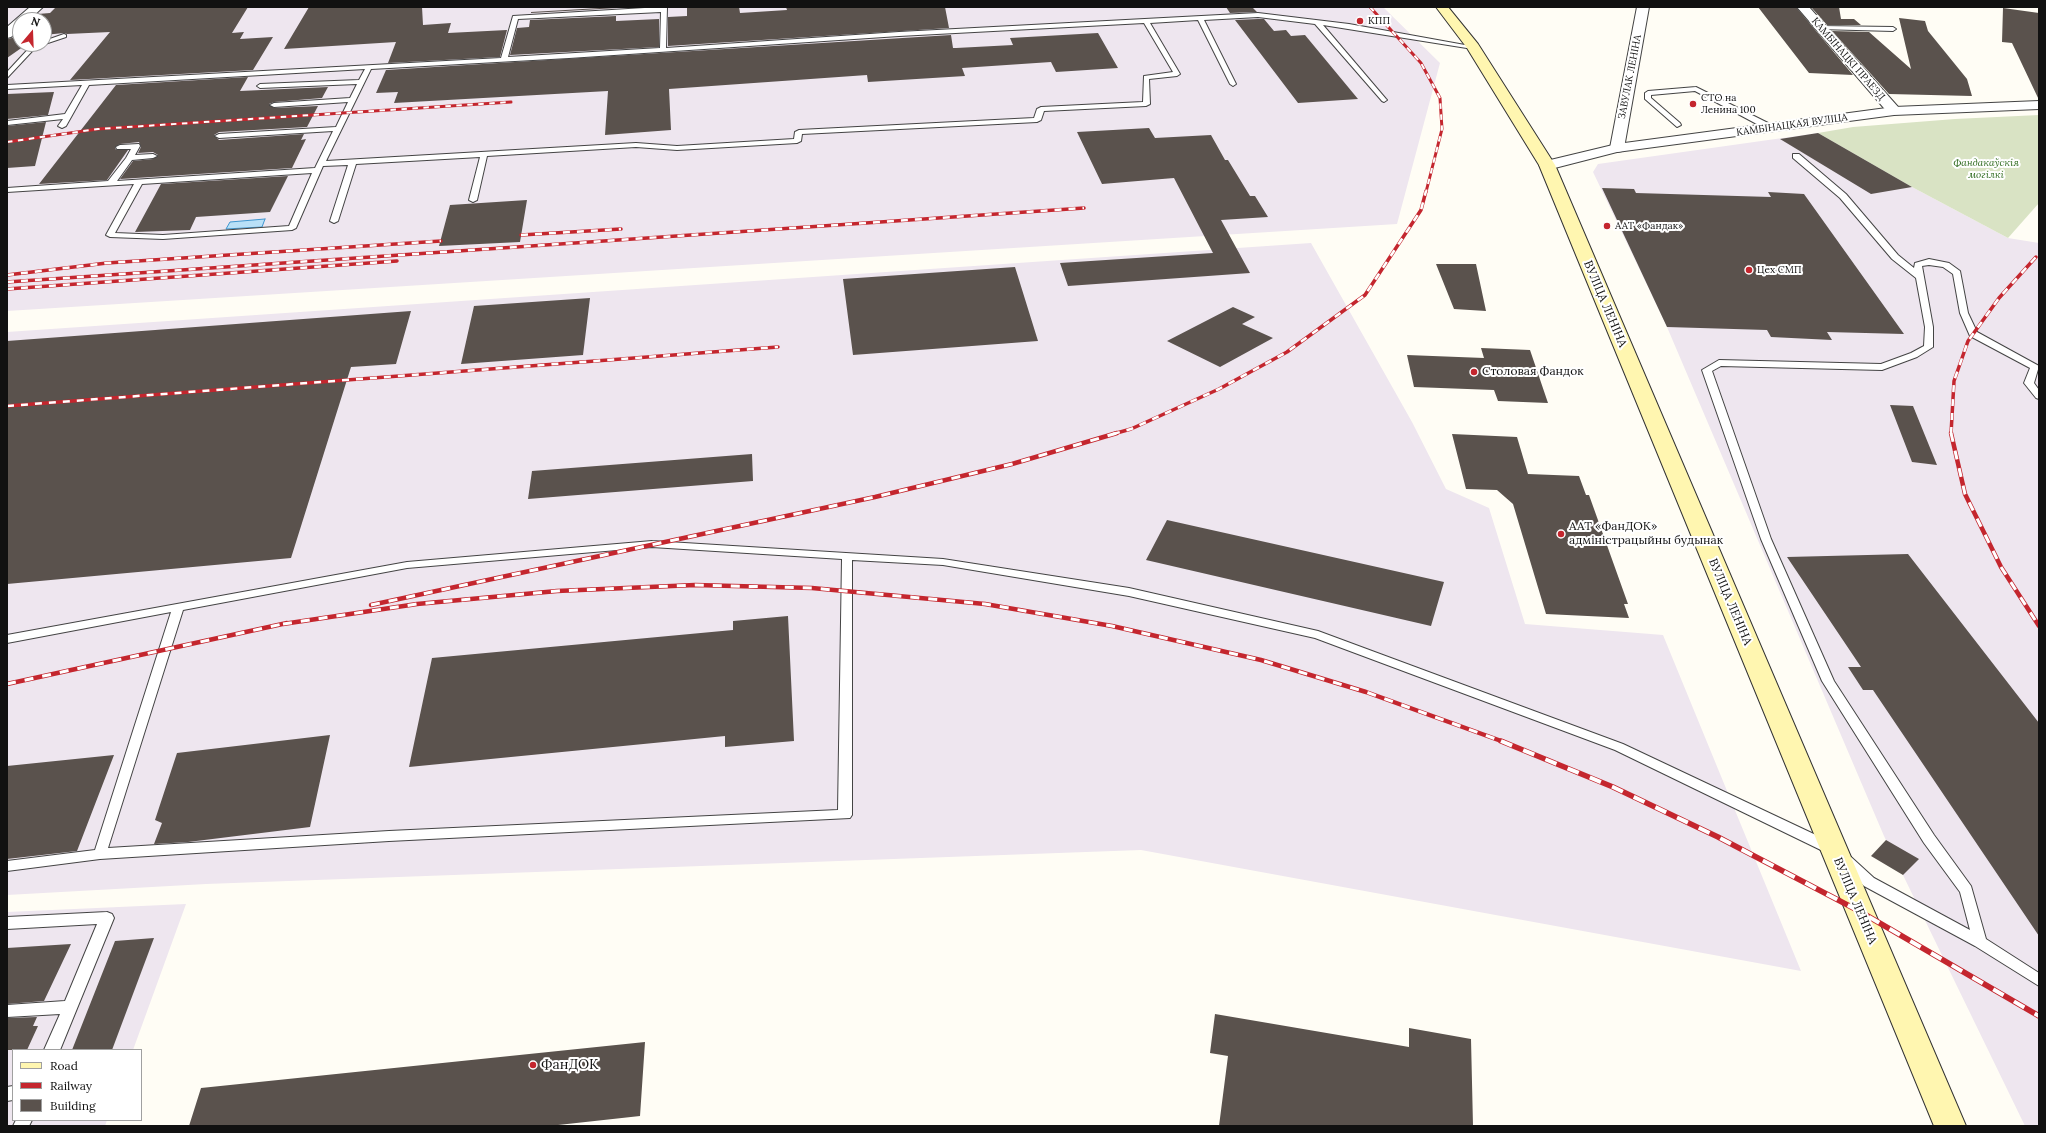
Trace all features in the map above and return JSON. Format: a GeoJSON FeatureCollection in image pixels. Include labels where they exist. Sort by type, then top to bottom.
{"type":"FeatureCollection","features":[{"type":"Feature","properties":{"kind":"main road","name":"ВУЛІЦА ЛЕНІНА"},"geometry":{"type":"LineString","coordinates":[[1442,7],[1473,46],[1547,165],[1950,1126]]}},
{"type":"Feature","properties":{"kind":"street","name":"ЗАВУЛАК ЛЕНІНА"},"geometry":{"type":"LineString","coordinates":[[1617,148],[1643,7]]}},
{"type":"Feature","properties":{"kind":"street","name":"КАМБІНАЦКІ ПРАЕЗД"},"geometry":{"type":"LineString","coordinates":[[1802,7],[1894,111]]}},
{"type":"Feature","properties":{"kind":"street","name":"КАМБІНАЦКАЯ ВУЛІЦА"},"geometry":{"type":"LineString","coordinates":[[1547,165],[1617,148],[1894,111],[2039,105]]}},
{"type":"Feature","properties":{"kind":"lane"},"geometry":{"type":"LineString","coordinates":[[504,60],[515,17],[664,9],[663,50]]}},
{"type":"Feature","properties":{"kind":"lane"},"geometry":{"type":"LineString","coordinates":[[7,87],[504,60],[1258,15],[1316,22],[1473,46]]}},
{"type":"Feature","properties":{"kind":"lane"},"geometry":{"type":"LineString","coordinates":[[1200,18],[1233,84]]}},
{"type":"Feature","properties":{"kind":"lane"},"geometry":{"type":"LineString","coordinates":[[7,190],[140,182],[319,167],[354,162],[636,145],[677,148],[797,141],[799,132],[1037,120],[1041,109],[1146,104],[1146,77],[1177,74],[1146,21]]}},
{"type":"Feature","properties":{"kind":"lane"},"geometry":{"type":"LineString","coordinates":[[1316,22],[1384,100]]}},
{"type":"Feature","properties":{"kind":"lane"},"geometry":{"type":"LineString","coordinates":[[1821,28],[1893,29]]}},
{"type":"Feature","properties":{"kind":"lane"},"geometry":{"type":"LineString","coordinates":[[52,40],[64,36]]}},
{"type":"Feature","properties":{"kind":"lane"},"geometry":{"type":"LineString","coordinates":[[7,76],[29,52]]}},
{"type":"Feature","properties":{"kind":"lane"},"geometry":{"type":"LineString","coordinates":[[140,182],[110,235],[163,237],[292,228],[319,167],[369,67]]}},
{"type":"Feature","properties":{"kind":"lane"},"geometry":{"type":"LineString","coordinates":[[62,126],[87,82]]}},
{"type":"Feature","properties":{"kind":"lane"},"geometry":{"type":"LineString","coordinates":[[260,86],[362,82]]}},
{"type":"Feature","properties":{"kind":"lane"},"geometry":{"type":"LineString","coordinates":[[1677,124],[1648,99],[1648,93],[1696,89],[1771,128]]}},
{"type":"Feature","properties":{"kind":"lane"},"geometry":{"type":"LineString","coordinates":[[274,105],[352,100]]}},
{"type":"Feature","properties":{"kind":"lane"},"geometry":{"type":"LineString","coordinates":[[7,123],[68,116]]}},
{"type":"Feature","properties":{"kind":"lane"},"geometry":{"type":"LineString","coordinates":[[219,136],[338,129]]}},
{"type":"Feature","properties":{"kind":"lane"},"geometry":{"type":"LineString","coordinates":[[111,183],[130,158],[136,146],[120,147]]}},
{"type":"Feature","properties":{"kind":"lane"},"geometry":{"type":"LineString","coordinates":[[473,200],[484,154]]}},
{"type":"Feature","properties":{"kind":"lane"},"geometry":{"type":"LineString","coordinates":[[130,158],[154,156]]}},
{"type":"Feature","properties":{"kind":"lane"},"geometry":{"type":"LineString","coordinates":[[1796,156],[1843,196],[1895,257],[1920,277]]}},
{"type":"Feature","properties":{"kind":"lane"},"geometry":{"type":"LineString","coordinates":[[334,221],[354,162]]}},
{"type":"Feature","properties":{"kind":"lane"},"geometry":{"type":"LineString","coordinates":[[1980,942],[1966,890],[1930,839],[1828,681],[1766,539],[1707,370],[1719,363],[1882,367],[1914,355],[1928,347],[1929,328],[1918,265],[1929,262],[1946,265],[1957,273],[1964,313],[1973,334],[2035,367],[2028,384],[2039,396]]}},
{"type":"Feature","properties":{"kind":"lane"},"geometry":{"type":"LineString","coordinates":[[7,639],[407,565],[644,545],[943,562],[1130,592],[1318,634],[1619,747],[1833,849],[1869,882],[1980,942],[2039,980]]}},
{"type":"Feature","properties":{"kind":"lane"},"geometry":{"type":"LineString","coordinates":[[7,866],[100,854],[389,836],[845,815],[847,556]]}},
{"type":"Feature","properties":{"kind":"lane"},"geometry":{"type":"LineString","coordinates":[[100,854],[178,607]]}},
{"type":"Feature","properties":{"kind":"lane"},"geometry":{"type":"LineString","coordinates":[[7,923],[107,918],[52,1049]]}},
{"type":"Feature","properties":{"kind":"lane"},"geometry":{"type":"LineString","coordinates":[[7,1011],[70,1007]]}},
{"type":"Feature","properties":{"kind":"shaded area"},"geometry":{"type":"Polygon","coordinates":[[[7,7],[1383,7],[1440,63],[1397,224],[7,311],[7,7]]]}},
{"type":"Feature","properties":{"kind":"shaded area"},"geometry":{"type":"Polygon","coordinates":[[[1818,133],[1912,187],[2008,238],[2039,243],[2039,1126],[2025,1126],[1884,836],[1667,327],[1593,172],[1598,164],[1818,133]]]}},
{"type":"Feature","properties":{"kind":"shaded area"},"geometry":{"type":"Polygon","coordinates":[[[1311,243],[1412,422],[1446,489],[1489,508],[1525,624],[1663,635],[1801,971],[1141,850],[206,884],[7,895],[7,332],[1311,243]]]}},
{"type":"Feature","properties":{"kind":"shaded area"},"geometry":{"type":"Polygon","coordinates":[[[186,904],[133,1049],[12,1049],[12,1121],[107,1121],[105,1126],[7,1126],[7,912],[186,904]]]}},
{"type":"Feature","properties":{"kind":"green space","name":"Фандакаўскія могілкі"},"geometry":{"type":"Polygon","coordinates":[[[2039,115],[2039,203],[2008,238],[1912,187],[1818,133],[1853,127],[1955,119],[2039,115]]]}},
{"type":"Feature","properties":{"kind":"water"},"geometry":{"type":"Polygon","coordinates":[[[265,219],[262,227],[226,229],[230,222],[265,219]]]}},
{"type":"Feature","properties":{"kind":"building"},"geometry":{"type":"Polygon","coordinates":[[[56,7],[248,7],[232,33],[244,32],[240,39],[273,37],[253,70],[70,80],[110,32],[52,34],[51,12],[56,7]]]}},
{"type":"Feature","properties":{"kind":"building"},"geometry":{"type":"Polygon","coordinates":[[[309,7],[422,7],[423,25],[451,23],[448,33],[507,30],[500,57],[388,63],[396,42],[284,49],[309,7]]]}},
{"type":"Feature","properties":{"kind":"building"},"geometry":{"type":"Polygon","coordinates":[[[739,7],[740,13],[787,10],[786,7],[945,7],[949,28],[668,46],[668,17],[687,16],[687,8],[739,7]]]}},
{"type":"Feature","properties":{"kind":"building"},"geometry":{"type":"Polygon","coordinates":[[[1226,7],[1252,7],[1257,12],[1230,13],[1226,7]]]}},
{"type":"Feature","properties":{"kind":"building"},"geometry":{"type":"Polygon","coordinates":[[[1758,7],[1796,7],[1853,75],[1809,73],[1758,7]]]}},
{"type":"Feature","properties":{"kind":"building"},"geometry":{"type":"Polygon","coordinates":[[[1811,7],[1839,7],[1841,19],[1854,19],[1861,25],[1827,25],[1811,7]]]}},
{"type":"Feature","properties":{"kind":"building"},"geometry":{"type":"Polygon","coordinates":[[[617,8],[531,13],[531,12],[617,8]]]}},
{"type":"Feature","properties":{"kind":"building"},"geometry":{"type":"Polygon","coordinates":[[[2003,8],[2039,13],[2039,100],[2012,43],[2002,42],[2003,8]]]}},
{"type":"Feature","properties":{"kind":"building"},"geometry":{"type":"Polygon","coordinates":[[[616,16],[616,21],[659,19],[659,47],[510,55],[517,28],[529,27],[530,20],[616,16]]]}},
{"type":"Feature","properties":{"kind":"building"},"geometry":{"type":"Polygon","coordinates":[[[1899,18],[1925,21],[1928,31],[1967,79],[1972,96],[1889,94],[1832,31],[1869,32],[1911,69],[1899,18]]]}},
{"type":"Feature","properties":{"kind":"building"},"geometry":{"type":"Polygon","coordinates":[[[1264,19],[1274,31],[1286,30],[1291,36],[1305,35],[1358,99],[1298,103],[1235,20],[1264,19]]]}},
{"type":"Feature","properties":{"kind":"building"},"geometry":{"type":"Polygon","coordinates":[[[1098,33],[1118,68],[1056,72],[1051,62],[962,68],[965,76],[868,82],[867,75],[669,89],[671,130],[605,135],[608,91],[394,103],[398,92],[376,93],[386,70],[951,35],[953,48],[956,48],[1013,45],[1010,38],[1098,33]]]}},
{"type":"Feature","properties":{"kind":"building"},"geometry":{"type":"Polygon","coordinates":[[[12,38],[12,52],[16,52],[7,58],[7,39],[12,38]]]}},
{"type":"Feature","properties":{"kind":"building"},"geometry":{"type":"Polygon","coordinates":[[[248,77],[240,91],[328,87],[322,98],[274,102],[269,104],[274,108],[318,106],[307,127],[219,132],[214,135],[219,140],[304,134],[301,140],[306,139],[292,168],[120,179],[133,161],[153,159],[158,155],[153,152],[138,153],[141,147],[139,142],[120,144],[115,147],[116,150],[128,150],[107,180],[39,184],[116,85],[248,77]]]}},
{"type":"Feature","properties":{"kind":"building"},"geometry":{"type":"Polygon","coordinates":[[[54,92],[48,115],[7,119],[7,94],[54,92]]]}},
{"type":"Feature","properties":{"kind":"building"},"geometry":{"type":"Polygon","coordinates":[[[46,122],[35,166],[7,168],[7,126],[46,122]]]}},
{"type":"Feature","properties":{"kind":"building"},"geometry":{"type":"Polygon","coordinates":[[[1149,128],[1155,138],[1211,135],[1225,160],[1228,160],[1250,196],[1255,196],[1268,217],[1221,220],[1250,273],[1068,286],[1060,263],[1213,253],[1174,178],[1102,184],[1077,132],[1149,128]]]}},
{"type":"Feature","properties":{"kind":"building"},"geometry":{"type":"Polygon","coordinates":[[[1818,133],[1912,187],[1871,194],[1780,139],[1818,133]]]}},
{"type":"Feature","properties":{"kind":"building"},"geometry":{"type":"Polygon","coordinates":[[[288,176],[270,212],[196,217],[190,230],[135,232],[161,184],[288,176]]]}},
{"type":"Feature","properties":{"kind":"building","name":"Цех СМП"},"geometry":{"type":"Polygon","coordinates":[[[1602,188],[1634,189],[1636,193],[1771,197],[1768,192],[1804,194],[1904,334],[1827,332],[1832,340],[1771,337],[1767,330],[1667,327],[1602,188]]]}},
{"type":"Feature","properties":{"kind":"building"},"geometry":{"type":"Polygon","coordinates":[[[527,200],[520,242],[439,246],[450,205],[527,200]]]}},
{"type":"Feature","properties":{"kind":"building"},"geometry":{"type":"Polygon","coordinates":[[[1436,264],[1476,264],[1486,311],[1454,309],[1436,264]]]}},
{"type":"Feature","properties":{"kind":"building"},"geometry":{"type":"Polygon","coordinates":[[[1015,267],[1038,341],[853,355],[843,279],[1015,267]]]}},
{"type":"Feature","properties":{"kind":"building"},"geometry":{"type":"Polygon","coordinates":[[[590,298],[583,355],[461,364],[474,306],[590,298]]]}},
{"type":"Feature","properties":{"kind":"building"},"geometry":{"type":"Polygon","coordinates":[[[1233,307],[1255,317],[1242,324],[1273,338],[1220,367],[1167,341],[1233,307]]]}},
{"type":"Feature","properties":{"kind":"building"},"geometry":{"type":"Polygon","coordinates":[[[411,311],[396,364],[351,367],[291,558],[7,584],[7,341],[411,311]]]}},
{"type":"Feature","properties":{"kind":"building","name":"Столовая Фандок"},"geometry":{"type":"Polygon","coordinates":[[[1481,348],[1530,350],[1548,403],[1498,401],[1494,390],[1414,387],[1407,355],[1484,358],[1481,348]]]}},
{"type":"Feature","properties":{"kind":"building"},"geometry":{"type":"Polygon","coordinates":[[[1890,405],[1913,406],[1937,465],[1912,462],[1890,405]]]}},
{"type":"Feature","properties":{"kind":"building"},"geometry":{"type":"Polygon","coordinates":[[[1452,434],[1517,437],[1528,474],[1579,476],[1586,495],[1589,495],[1628,604],[1624,604],[1629,618],[1546,614],[1513,504],[1497,490],[1466,489],[1452,434]]]}},
{"type":"Feature","properties":{"kind":"building"},"geometry":{"type":"Polygon","coordinates":[[[752,454],[753,481],[528,499],[532,471],[752,454]]]}},
{"type":"Feature","properties":{"kind":"building"},"geometry":{"type":"Polygon","coordinates":[[[1167,520],[1444,582],[1431,626],[1146,560],[1167,520]]]}},
{"type":"Feature","properties":{"kind":"building"},"geometry":{"type":"Polygon","coordinates":[[[1908,554],[2039,723],[2039,936],[1873,690],[1863,690],[1848,667],[1861,667],[1787,557],[1908,554]]]}},
{"type":"Feature","properties":{"kind":"building"},"geometry":{"type":"Polygon","coordinates":[[[788,616],[794,741],[725,747],[725,736],[409,767],[432,658],[733,630],[733,621],[788,616]]]}},
{"type":"Feature","properties":{"kind":"building"},"geometry":{"type":"Polygon","coordinates":[[[330,735],[310,827],[188,842],[154,844],[162,823],[155,820],[177,753],[330,735]]]}},
{"type":"Feature","properties":{"kind":"building"},"geometry":{"type":"Polygon","coordinates":[[[114,755],[77,851],[7,859],[7,766],[114,755]]]}},
{"type":"Feature","properties":{"kind":"building"},"geometry":{"type":"Polygon","coordinates":[[[1886,840],[1919,859],[1903,875],[1871,856],[1886,840]]]}},
{"type":"Feature","properties":{"kind":"building"},"geometry":{"type":"Polygon","coordinates":[[[154,938],[112,1049],[72,1049],[115,941],[154,938]]]}},
{"type":"Feature","properties":{"kind":"building"},"geometry":{"type":"Polygon","coordinates":[[[71,944],[44,1001],[7,1004],[7,948],[71,944]]]}},
{"type":"Feature","properties":{"kind":"building"},"geometry":{"type":"Polygon","coordinates":[[[1215,1014],[1409,1047],[1409,1028],[1471,1039],[1473,1126],[1219,1126],[1228,1056],[1210,1053],[1215,1014]]]}},
{"type":"Feature","properties":{"kind":"building"},"geometry":{"type":"Polygon","coordinates":[[[37,1017],[33,1026],[38,1026],[27,1049],[7,1050],[7,1018],[37,1017]]]}},
{"type":"Feature","properties":{"kind":"building","name":"ФанДОК"},"geometry":{"type":"Polygon","coordinates":[[[645,1042],[640,1116],[549,1126],[189,1126],[201,1088],[645,1042]]]}},
{"type":"Feature","properties":{"kind":"railway"},"geometry":{"type":"LineString","coordinates":[[1370,7],[1421,63],[1440,98],[1442,129],[1426,192]]}},
{"type":"Feature","properties":{"kind":"railway"},"geometry":{"type":"LineString","coordinates":[[7,142],[98,129],[511,102]]}},
{"type":"Feature","properties":{"kind":"railway"},"geometry":{"type":"LineString","coordinates":[[1113,434],[1131,429],[1219,389],[1287,352],[1365,295],[1421,210],[1426,191]]}},
{"type":"Feature","properties":{"kind":"railway"},"geometry":{"type":"LineString","coordinates":[[7,282],[1084,208]]}},
{"type":"Feature","properties":{"kind":"railway"},"geometry":{"type":"LineString","coordinates":[[521,235],[621,229]]}},
{"type":"Feature","properties":{"kind":"railway"},"geometry":{"type":"LineString","coordinates":[[7,275],[107,263],[441,241]]}},
{"type":"Feature","properties":{"kind":"railway"},"geometry":{"type":"LineString","coordinates":[[1951,433],[1954,381],[1968,341],[1999,298],[2036,257]]}},
{"type":"Feature","properties":{"kind":"railway"},"geometry":{"type":"LineString","coordinates":[[7,289],[397,261]]}},
{"type":"Feature","properties":{"kind":"railway"},"geometry":{"type":"LineString","coordinates":[[7,406],[778,347]]}},
{"type":"Feature","properties":{"kind":"railway"},"geometry":{"type":"LineString","coordinates":[[371,605],[875,497],[1012,464],[1117,433]]}},
{"type":"Feature","properties":{"kind":"railway"},"geometry":{"type":"LineString","coordinates":[[1951,433],[1965,494],[2001,567],[2039,626]]}},
{"type":"Feature","properties":{"kind":"railway"},"geometry":{"type":"LineString","coordinates":[[283,624],[417,604],[557,591],[695,585],[812,588],[985,604],[1112,626],[1261,660],[1366,692],[1504,742]]}},
{"type":"Feature","properties":{"kind":"railway"},"geometry":{"type":"LineString","coordinates":[[7,684],[287,623]]}},
{"type":"Feature","properties":{"kind":"railway"},"geometry":{"type":"LineString","coordinates":[[1501,741],[1613,787],[1718,837],[1859,911],[2039,1016]]}},
{"type":"Feature","properties":{"kind":"place","name":"КПП"},"geometry":{"type":"Point","coordinates":[1360,21]}},
{"type":"Feature","properties":{"kind":"place","name":"СТО на Ленина 100"},"geometry":{"type":"Point","coordinates":[1693,104]}},
{"type":"Feature","properties":{"kind":"place","name":"ААТ «Фандак»"},"geometry":{"type":"Point","coordinates":[1607,226]}},
{"type":"Feature","properties":{"kind":"place","name":"Цех СМП"},"geometry":{"type":"Point","coordinates":[1749,270]}},
{"type":"Feature","properties":{"kind":"place","name":"Столовая Фандок"},"geometry":{"type":"Point","coordinates":[1474,372]}},
{"type":"Feature","properties":{"kind":"place","name":"ААТ «ФанДОК» адміністрацыйны будынак"},"geometry":{"type":"Point","coordinates":[1561,534]}},
{"type":"Feature","properties":{"kind":"place","name":"ФанДОК"},"geometry":{"type":"Point","coordinates":[533,1065]}}]}
